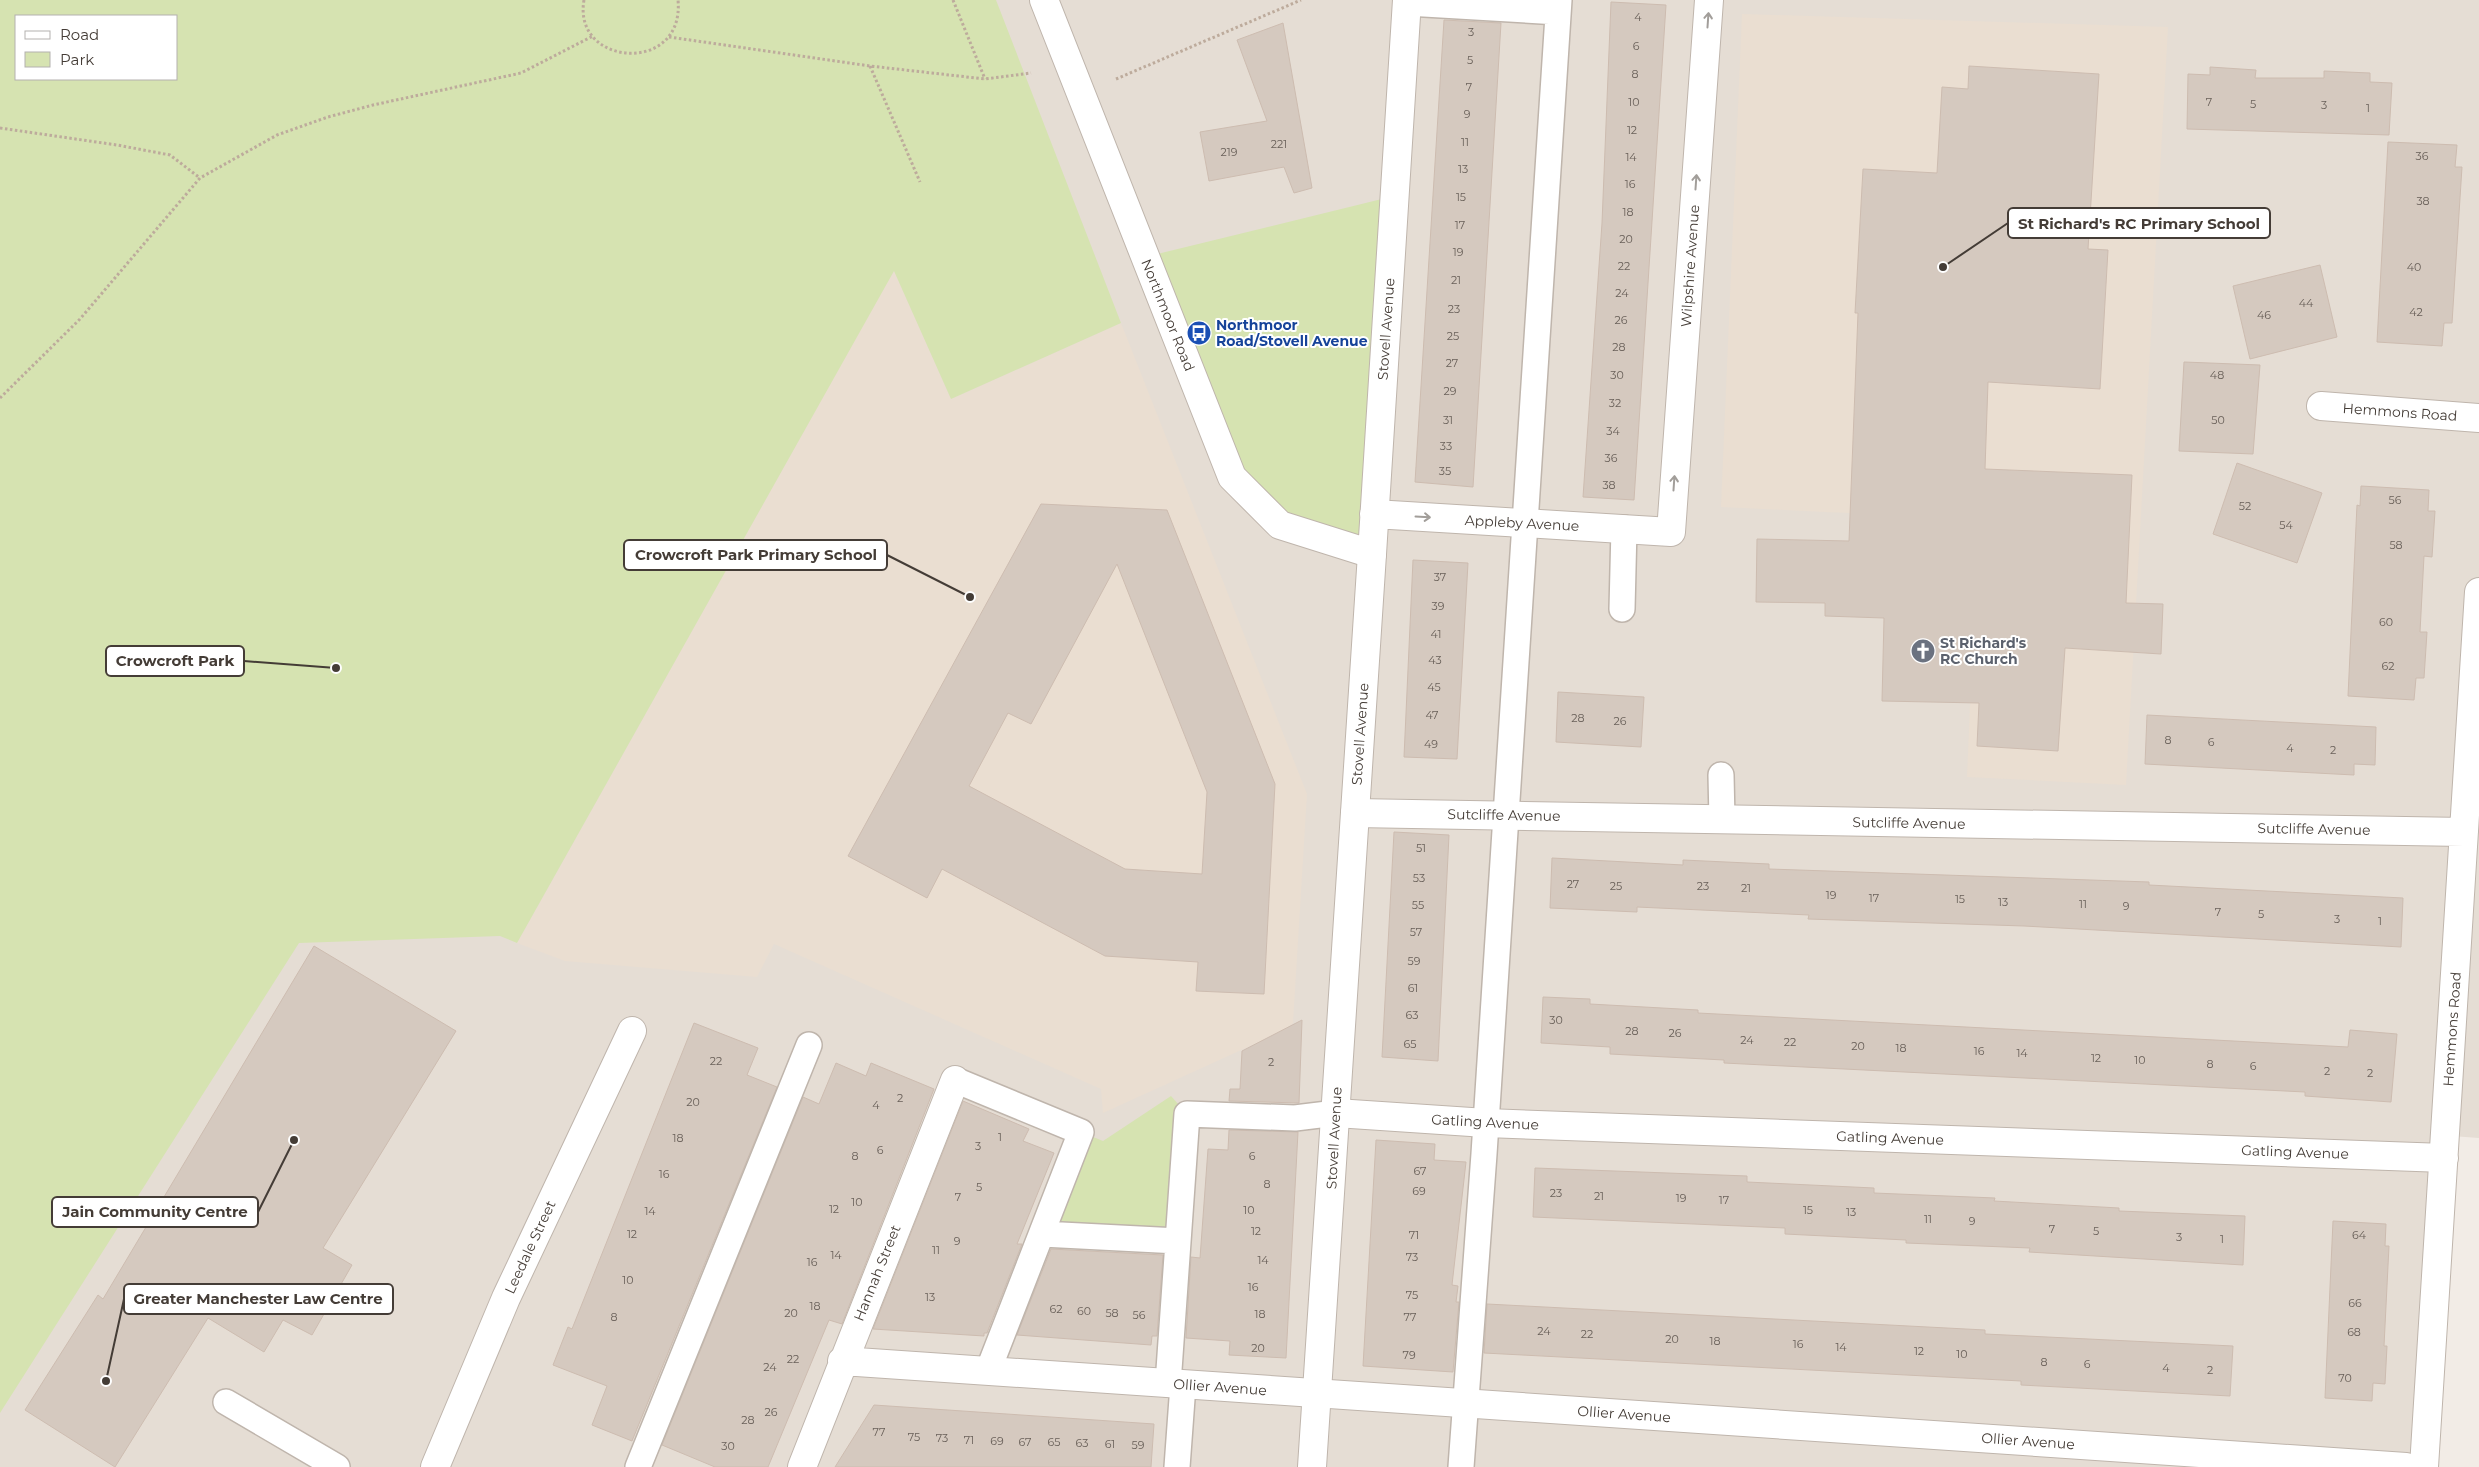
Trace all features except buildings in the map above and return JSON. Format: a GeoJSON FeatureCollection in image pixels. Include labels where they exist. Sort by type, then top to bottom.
{"type":"FeatureCollection","features":[{"type":"Feature","properties":{"kind":"street","name":"Northmoor Road"},"geometry":{"type":"LineString","coordinates":[[1044,0],[1232,477],[1280,525],[1372,554]]}},
{"type":"Feature","properties":{"kind":"street","name":"Wilpshire Avenue"},"geometry":{"type":"LineString","coordinates":[[1671,532],[1709,0]]}},
{"type":"Feature","properties":{"kind":"street","name":"Stovell Avenue"},"geometry":{"type":"LineString","coordinates":[[1312,1467],[1407,1]]}},
{"type":"Feature","properties":{"kind":"street","name":"Hemmons Road"},"geometry":{"type":"LineString","coordinates":[[2322,406],[2479,418]]}},
{"type":"Feature","properties":{"kind":"street","name":"Appleby Avenue"},"geometry":{"type":"LineString","coordinates":[[1374,514],[1671,532]]}},
{"type":"Feature","properties":{"kind":"street","name":"Hemmons Road"},"geometry":{"type":"LineString","coordinates":[[2424,1467],[2479,592]]}},
{"type":"Feature","properties":{"kind":"street","name":"Sutcliffe Avenue"},"geometry":{"type":"LineString","coordinates":[[1355,813],[2464,832]]}},
{"type":"Feature","properties":{"kind":"street","name":"Leedale Street"},"geometry":{"type":"LineString","coordinates":[[435,1467],[506,1298],[632,1031]]}},
{"type":"Feature","properties":{"kind":"street","name":"Hannah Street"},"geometry":{"type":"LineString","coordinates":[[802,1467],[842,1361],[955,1080]]}},
{"type":"Feature","properties":{"kind":"street","name":"Gatling Avenue"},"geometry":{"type":"LineString","coordinates":[[1336,1113],[1486,1123],[2444,1158]]}},
{"type":"Feature","properties":{"kind":"street","name":"Ollier Avenue"},"geometry":{"type":"LineString","coordinates":[[842,1361],[2406,1467]]}},
{"type":"Feature","properties":{"kind":"lane"},"geometry":{"type":"LineString","coordinates":[[1407,1],[1559,6],[1486,1123],[1461,1467]]}},
{"type":"Feature","properties":{"kind":"lane"},"geometry":{"type":"LineString","coordinates":[[1622,609],[1624,528]]}},
{"type":"Feature","properties":{"kind":"lane"},"geometry":{"type":"LineString","coordinates":[[1721,775],[1722,820]]}},
{"type":"Feature","properties":{"kind":"lane"},"geometry":{"type":"LineString","coordinates":[[638,1467],[809,1045]]}},
{"type":"Feature","properties":{"kind":"lane"},"geometry":{"type":"LineString","coordinates":[[955,1080],[1081,1132],[988,1371]]}},
{"type":"Feature","properties":{"kind":"lane"},"geometry":{"type":"LineString","coordinates":[[1177,1467],[1178,1241],[1187,1114],[1295,1118],[1336,1113]]}},
{"type":"Feature","properties":{"kind":"lane"},"geometry":{"type":"LineString","coordinates":[[1042,1234],[1178,1241]]}},
{"type":"Feature","properties":{"kind":"lane"},"geometry":{"type":"LineString","coordinates":[[226,1402],[336,1467]]}},
{"type":"Feature","properties":{"kind":"path"},"geometry":{"type":"LineString","coordinates":[[584,0],[586,22],[593,36],[604,46],[616,53],[630,55],[645,53],[658,46],[669,36],[676,24],[679,10],[678,0]]}},
{"type":"Feature","properties":{"kind":"path"},"geometry":{"type":"LineString","coordinates":[[953,0],[985,80]]}},
{"type":"Feature","properties":{"kind":"path"},"geometry":{"type":"LineString","coordinates":[[1080,94],[1301,0]]}},
{"type":"Feature","properties":{"kind":"path"},"geometry":{"type":"LineString","coordinates":[[0,398],[80,319],[200,178],[285,132],[328,117],[373,105],[521,73],[593,36]]}},
{"type":"Feature","properties":{"kind":"path"},"geometry":{"type":"LineString","coordinates":[[669,36],[870,66],[985,80],[1025,75],[1066,59]]}},
{"type":"Feature","properties":{"kind":"path"},"geometry":{"type":"LineString","coordinates":[[870,66],[920,182]]}},
{"type":"Feature","properties":{"kind":"path"},"geometry":{"type":"LineString","coordinates":[[0,128],[117,145],[170,155],[200,178]]}},
{"type":"Feature","properties":{"kind":"shaded area"},"geometry":{"type":"Polygon","coordinates":[[[0,0],[2479,0],[2479,1138],[2438,1135],[2415,1467],[0,1467],[0,0]]]}},
{"type":"Feature","properties":{"kind":"shaded area"},"geometry":{"type":"Polygon","coordinates":[[[1742,14],[2168,27],[2126,785],[1967,777],[1978,519],[1721,507],[1742,14]]]}},
{"type":"Feature","properties":{"kind":"shaded area"},"geometry":{"type":"Polygon","coordinates":[[[894,270],[951,399],[1121,323],[1307,794],[1293,1023],[1283,1031],[1103,1113],[1101,1089],[774,944],[757,977],[565,961],[517,943],[894,270]]]}},
{"type":"Feature","properties":{"kind":"green space"},"geometry":{"type":"Polygon","coordinates":[[[0,0],[996,0],[1121,323],[951,399],[894,271],[517,943],[500,936],[299,943],[0,1413],[0,0]]]}},
{"type":"Feature","properties":{"kind":"green space"},"geometry":{"type":"Polygon","coordinates":[[[1394,196],[1372,554],[1280,525],[1249,494],[1145,257],[1394,196]]]}},
{"type":"Feature","properties":{"kind":"green space"},"geometry":{"type":"Polygon","coordinates":[[[1171,1096],[1187,1114],[1178,1241],[1042,1234],[1081,1132],[1103,1141],[1171,1096]]]}},
{"type":"Feature","properties":{"kind":"place","name":"St Richard's RC Primary School"},"geometry":{"type":"Point","coordinates":[1943,267]}},
{"type":"Feature","properties":{"kind":"place","name":"Northmoor Road/Stovell Avenue"},"geometry":{"type":"Point","coordinates":[1199,333]}},
{"type":"Feature","properties":{"kind":"place","name":"Crowcroft Park Primary School"},"geometry":{"type":"Point","coordinates":[970,597]}},
{"type":"Feature","properties":{"kind":"place","name":"St Richard's RC Church"},"geometry":{"type":"Point","coordinates":[1923,651]}},
{"type":"Feature","properties":{"kind":"place","name":"Crowcroft Park"},"geometry":{"type":"Point","coordinates":[336,668]}},
{"type":"Feature","properties":{"kind":"place","name":"Jain Community Centre"},"geometry":{"type":"Point","coordinates":[294,1140]}},
{"type":"Feature","properties":{"kind":"place","name":"Greater Manchester Law Centre"},"geometry":{"type":"Point","coordinates":[106,1381]}}]}
